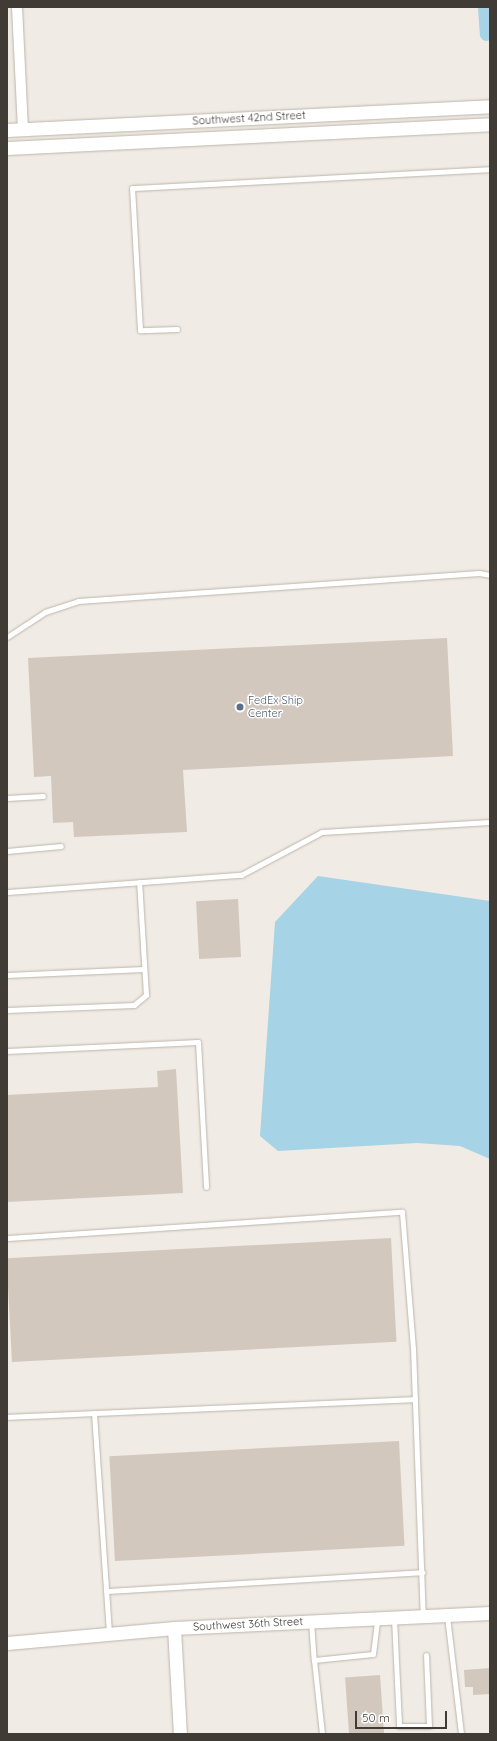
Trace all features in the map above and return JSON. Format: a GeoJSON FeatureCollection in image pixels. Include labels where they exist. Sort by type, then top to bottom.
{"type":"FeatureCollection","features":[{"type":"Feature","properties":{"kind":"street"},"geometry":{"type":"LineString","coordinates":[[17,7],[23,130]]}},
{"type":"Feature","properties":{"kind":"street","name":"Southwest 42nd Street"},"geometry":{"type":"LineString","coordinates":[[7,130],[490,106]]}},
{"type":"Feature","properties":{"kind":"street"},"geometry":{"type":"LineString","coordinates":[[126,143],[131,136],[164,122]]}},
{"type":"Feature","properties":{"kind":"street","name":"Southwest 42nd Street"},"geometry":{"type":"LineString","coordinates":[[7,148],[490,124]]}},
{"type":"Feature","properties":{"kind":"street","name":"Southwest 36th Street"},"geometry":{"type":"LineString","coordinates":[[7,1643],[174,1628],[311,1620],[490,1613]]}},
{"type":"Feature","properties":{"kind":"street"},"geometry":{"type":"LineString","coordinates":[[174,1628],[180,1734]]}},
{"type":"Feature","properties":{"kind":"lane"},"geometry":{"type":"LineString","coordinates":[[177,330],[140,330],[132,188],[490,169]]}},
{"type":"Feature","properties":{"kind":"lane"},"geometry":{"type":"LineString","coordinates":[[7,637],[45,612],[78,601],[479,573],[490,575]]}},
{"type":"Feature","properties":{"kind":"lane"},"geometry":{"type":"LineString","coordinates":[[7,798],[43,796]]}},
{"type":"Feature","properties":{"kind":"lane"},"geometry":{"type":"LineString","coordinates":[[7,892],[241,875],[322,832],[490,822]]}},
{"type":"Feature","properties":{"kind":"lane"},"geometry":{"type":"LineString","coordinates":[[7,851],[61,846]]}},
{"type":"Feature","properties":{"kind":"lane"},"geometry":{"type":"LineString","coordinates":[[7,1010],[134,1005],[146,994],[139,882]]}},
{"type":"Feature","properties":{"kind":"lane"},"geometry":{"type":"LineString","coordinates":[[7,975],[144,969]]}},
{"type":"Feature","properties":{"kind":"lane"},"geometry":{"type":"LineString","coordinates":[[7,1051],[198,1042],[206,1187]]}},
{"type":"Feature","properties":{"kind":"lane"},"geometry":{"type":"LineString","coordinates":[[7,1238],[402,1212],[415,1399],[423,1616]]}},
{"type":"Feature","properties":{"kind":"lane"},"geometry":{"type":"LineString","coordinates":[[7,1417],[415,1399]]}},
{"type":"Feature","properties":{"kind":"lane"},"geometry":{"type":"LineString","coordinates":[[94,1413],[109,1634]]}},
{"type":"Feature","properties":{"kind":"lane"},"geometry":{"type":"LineString","coordinates":[[106,1591],[422,1572]]}},
{"type":"Feature","properties":{"kind":"lane"},"geometry":{"type":"LineString","coordinates":[[447,1615],[461,1734]]}},
{"type":"Feature","properties":{"kind":"lane"},"geometry":{"type":"LineString","coordinates":[[314,1660],[373,1654],[377,1617]]}},
{"type":"Feature","properties":{"kind":"lane"},"geometry":{"type":"LineString","coordinates":[[394,1617],[399,1726],[429,1726],[426,1655]]}},
{"type":"Feature","properties":{"kind":"lane"},"geometry":{"type":"LineString","coordinates":[[311,1620],[322,1734]]}},
{"type":"Feature","properties":{"kind":"water"},"geometry":{"type":"Polygon","coordinates":[[[318,876],[490,901],[490,1159],[460,1146],[417,1143],[278,1151],[260,1136],[275,922],[318,876]]]}},
{"type":"Feature","properties":{"kind":"building","name":"FedEx Ship Center"},"geometry":{"type":"Polygon","coordinates":[[[447,638],[453,756],[183,770],[187,832],[74,837],[73,822],[53,823],[51,776],[34,777],[28,658],[447,638]]]}},
{"type":"Feature","properties":{"kind":"building"},"geometry":{"type":"Polygon","coordinates":[[[238,899],[241,957],[199,959],[196,901],[238,899]]]}},
{"type":"Feature","properties":{"kind":"building"},"geometry":{"type":"Polygon","coordinates":[[[176,1069],[183,1193],[7,1202],[7,1095],[158,1087],[157,1071],[176,1069]]]}},
{"type":"Feature","properties":{"kind":"building"},"geometry":{"type":"Polygon","coordinates":[[[391,1238],[396,1342],[12,1362],[7,1258],[391,1238]]]}},
{"type":"Feature","properties":{"kind":"building"},"geometry":{"type":"Polygon","coordinates":[[[399,1441],[404,1546],[115,1561],[109,1456],[399,1441]]]}},
{"type":"Feature","properties":{"kind":"building"},"geometry":{"type":"Polygon","coordinates":[[[490,1668],[490,1694],[473,1695],[473,1687],[465,1687],[464,1670],[490,1668]]]}},
{"type":"Feature","properties":{"kind":"building"},"geometry":{"type":"Polygon","coordinates":[[[380,1675],[384,1734],[349,1734],[345,1677],[380,1675]]]}},
{"type":"Feature","properties":{"kind":"waterway"},"geometry":{"type":"LineString","coordinates":[[484,7],[486,34]]}},
{"type":"Feature","properties":{"kind":"place","name":"FedEx Ship Center"},"geometry":{"type":"Point","coordinates":[240,707]}}]}
